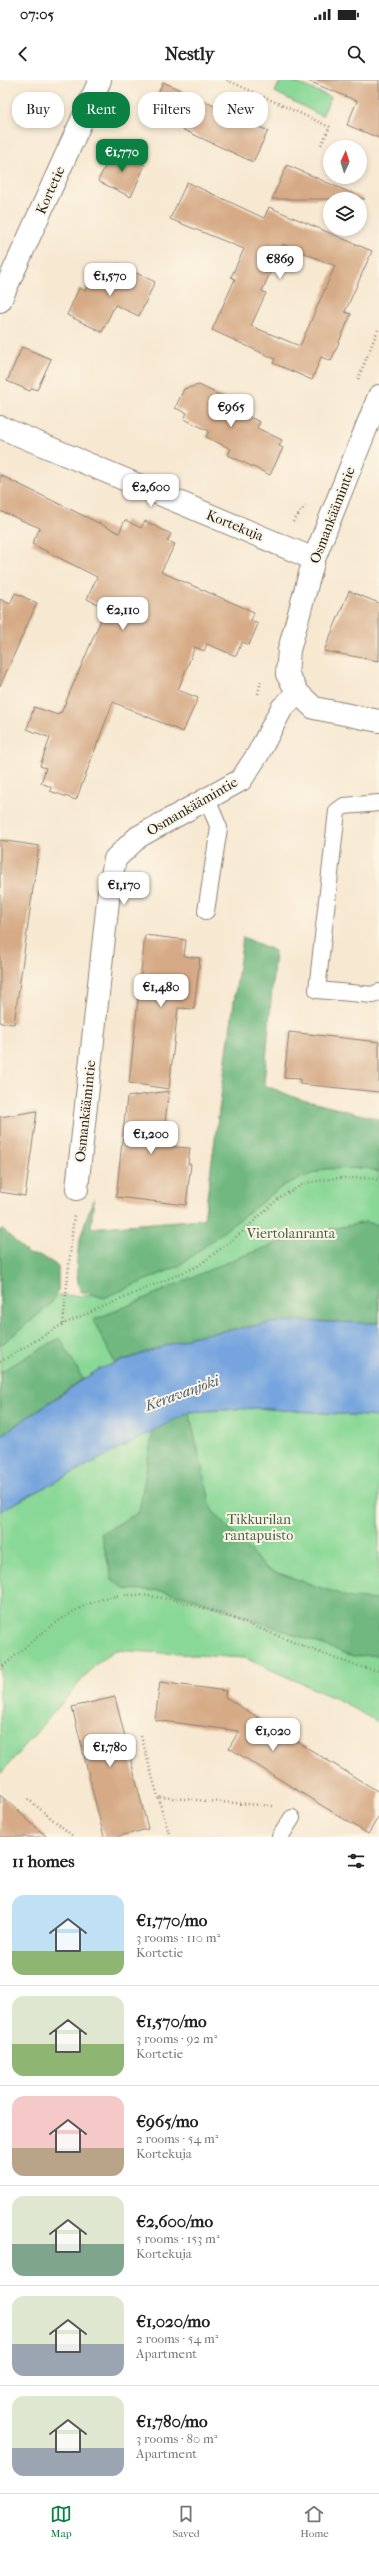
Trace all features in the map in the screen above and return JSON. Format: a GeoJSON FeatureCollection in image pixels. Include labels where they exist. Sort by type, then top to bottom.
{"type":"FeatureCollection","features":[{"type":"Feature","properties":{"kind":"street","name":"Kortetie"},"geometry":{"type":"LineString","coordinates":[[0,301],[100,80]]}},
{"type":"Feature","properties":{"kind":"street","name":"Osmankäämintie"},"geometry":{"type":"LineString","coordinates":[[77,1189],[109,891],[115,859],[138,837],[241,780],[258,754],[282,708],[298,693],[287,674],[288,650],[314,559],[379,396]]}},
{"type":"Feature","properties":{"kind":"street","name":"Kortekuja"},"geometry":{"type":"LineString","coordinates":[[0,427],[314,559]]}},
{"type":"Feature","properties":{"kind":"street"},"geometry":{"type":"LineString","coordinates":[[298,693],[314,708],[379,721]]}},
{"type":"Feature","properties":{"kind":"lane"},"geometry":{"type":"LineString","coordinates":[[206,911],[219,828],[207,799]]}},
{"type":"Feature","properties":{"kind":"lane"},"geometry":{"type":"LineString","coordinates":[[379,803],[344,806],[337,811],[317,990],[373,995],[379,992]]}},
{"type":"Feature","properties":{"kind":"lane"},"geometry":{"type":"LineString","coordinates":[[280,1837],[292,1818]]}},
{"type":"Feature","properties":{"kind":"path"},"geometry":{"type":"LineString","coordinates":[[227,80],[330,127],[321,145]]}},
{"type":"Feature","properties":{"kind":"path"},"geometry":{"type":"LineString","coordinates":[[0,1362],[63,1324],[198,1266],[241,1234],[280,1197],[306,1183],[336,1178],[369,1178],[379,1180]]}},
{"type":"Feature","properties":{"kind":"path"},"geometry":{"type":"LineString","coordinates":[[63,1324],[77,1189]]}},
{"type":"Feature","properties":{"kind":"path"},"geometry":{"type":"LineString","coordinates":[[0,1669],[40,1635],[71,1614],[97,1600],[119,1595],[145,1595],[193,1605],[350,1663],[379,1671]]}},
{"type":"Feature","properties":{"kind":"path"},"geometry":{"type":"LineString","coordinates":[[141,1736],[170,1837]]}},
{"type":"Feature","properties":{"kind":"path"},"geometry":{"type":"LineString","coordinates":[[158,1797],[270,1804],[292,1818]]}},
{"type":"Feature","properties":{"kind":"path"},"geometry":{"type":"LineString","coordinates":[[28,1799],[74,1837]]}},
{"type":"Feature","properties":{"kind":"green space"},"geometry":{"type":"Polygon","coordinates":[[[281,80],[289,80],[331,97],[322,116],[275,92],[281,80]]]}},
{"type":"Feature","properties":{"kind":"green space"},"geometry":{"type":"Polygon","coordinates":[[[243,937],[275,951],[264,1085],[299,1099],[379,1119],[379,1172],[366,1168],[325,1169],[284,1185],[179,1266],[104,1298],[80,1291],[77,1256],[85,1221],[94,1198],[91,1228],[204,1219],[243,937]]]}},
{"type":"Feature","properties":{"kind":"green space","name":"Viertolanranta"},"geometry":{"type":"Polygon","coordinates":[[[223,1090],[379,1146],[379,1323],[284,1321],[99,1369],[0,1436],[0,1230],[54,1295],[90,1296],[91,1228],[204,1219],[223,1090]]]}},
{"type":"Feature","properties":{"kind":"green space"},"geometry":{"type":"Polygon","coordinates":[[[366,1222],[379,1225],[379,1323],[284,1321],[194,1336],[115,1363],[93,1320],[247,1254],[300,1236],[366,1222]]]}},
{"type":"Feature","properties":{"kind":"green space"},"geometry":{"type":"Polygon","coordinates":[[[3,1229],[28,1254],[43,1257],[58,1266],[58,1290],[51,1304],[0,1346],[0,1230],[3,1229]]]}},
{"type":"Feature","properties":{"kind":"green space"},"geometry":{"type":"Polygon","coordinates":[[[60,1338],[83,1379],[0,1436],[0,1372],[60,1338]]]}},
{"type":"Feature","properties":{"kind":"green space","name":"Tikkurilan rantapuisto"},"geometry":{"type":"Polygon","coordinates":[[[256,1408],[379,1417],[379,1723],[341,1701],[245,1658],[115,1650],[95,1665],[0,1774],[0,1511],[189,1412],[256,1408]]]}},
{"type":"Feature","properties":{"kind":"green space"},"geometry":{"type":"Polygon","coordinates":[[[189,1412],[212,1510],[267,1569],[351,1598],[379,1600],[379,1655],[353,1656],[196,1599],[162,1591],[124,1589],[112,1579],[101,1534],[139,1512],[153,1430],[189,1412]]]}},
{"type":"Feature","properties":{"kind":"water","name":"Keravanjoki"},"geometry":{"type":"Polygon","coordinates":[[[284,1321],[379,1323],[379,1417],[256,1408],[189,1412],[0,1511],[0,1436],[99,1369],[194,1336],[284,1321]]]}},
{"type":"Feature","properties":{"kind":"building"},"geometry":{"type":"Polygon","coordinates":[[[306,80],[379,80],[379,138],[347,125],[357,101],[306,80]]]}},
{"type":"Feature","properties":{"kind":"building"},"geometry":{"type":"Polygon","coordinates":[[[163,82],[184,92],[159,92],[163,82]]]}},
{"type":"Feature","properties":{"kind":"building"},"geometry":{"type":"Polygon","coordinates":[[[205,102],[213,105],[213,128],[262,128],[268,131],[253,162],[179,128],[205,128],[205,102]]]}},
{"type":"Feature","properties":{"kind":"building"},"geometry":{"type":"Polygon","coordinates":[[[113,150],[145,165],[131,197],[98,181],[113,150]]]}},
{"type":"Feature","properties":{"kind":"building"},"geometry":{"type":"Polygon","coordinates":[[[287,165],[323,181],[323,184],[331,184],[349,192],[323,192],[323,199],[272,199],[287,165]]]}},
{"type":"Feature","properties":{"kind":"building"},"geometry":{"type":"Polygon","coordinates":[[[187,182],[264,218],[269,207],[323,230],[323,236],[337,236],[372,251],[345,312],[351,314],[331,361],[321,357],[312,380],[273,363],[275,359],[212,330],[235,279],[231,277],[244,249],[170,219],[187,182]],[[283,244],[262,291],[266,293],[251,326],[300,346],[335,266],[283,244]]]}},
{"type":"Feature","properties":{"kind":"building"},"geometry":{"type":"Polygon","coordinates":[[[118,264],[155,282],[139,316],[115,305],[102,332],[67,315],[79,288],[85,291],[93,272],[110,280],[118,264]]]}},
{"type":"Feature","properties":{"kind":"building"},"geometry":{"type":"Polygon","coordinates":[[[22,347],[51,359],[37,390],[32,388],[30,391],[7,381],[22,347]]]}},
{"type":"Feature","properties":{"kind":"building"},"geometry":{"type":"Polygon","coordinates":[[[199,385],[237,404],[235,410],[260,422],[257,428],[282,440],[279,446],[283,448],[270,475],[228,455],[231,449],[206,437],[209,431],[184,419],[187,413],[175,408],[184,389],[199,385]]]}},
{"type":"Feature","properties":{"kind":"building"},"geometry":{"type":"Polygon","coordinates":[[[0,475],[119,533],[125,520],[141,528],[145,521],[171,534],[167,541],[175,544],[161,572],[254,612],[251,621],[258,624],[249,645],[242,642],[236,656],[207,644],[204,651],[195,647],[178,690],[198,698],[183,732],[113,702],[76,800],[50,791],[51,787],[41,783],[46,768],[40,766],[50,738],[27,729],[34,707],[58,715],[59,712],[61,713],[106,608],[87,599],[97,577],[32,544],[40,528],[0,511],[0,475]]]}},
{"type":"Feature","properties":{"kind":"building"},"geometry":{"type":"Polygon","coordinates":[[[349,591],[379,603],[379,661],[324,651],[349,591]]]}},
{"type":"Feature","properties":{"kind":"building"},"geometry":{"type":"Polygon","coordinates":[[[15,593],[37,603],[0,686],[0,599],[10,604],[15,593]]]}},
{"type":"Feature","properties":{"kind":"building"},"geometry":{"type":"Polygon","coordinates":[[[0,840],[39,846],[14,1024],[0,1023],[0,840]]]}},
{"type":"Feature","properties":{"kind":"building"},"geometry":{"type":"Polygon","coordinates":[[[145,935],[186,940],[184,956],[200,958],[194,1009],[178,1008],[169,1089],[129,1083],[145,935]]]}},
{"type":"Feature","properties":{"kind":"building"},"geometry":{"type":"Polygon","coordinates":[[[289,1032],[379,1042],[379,1092],[300,1084],[300,1079],[284,1078],[289,1032]]]}},
{"type":"Feature","properties":{"kind":"building"},"geometry":{"type":"Polygon","coordinates":[[[169,1091],[162,1146],[190,1148],[188,1164],[191,1164],[186,1205],[116,1197],[127,1097],[169,1091]]]}},
{"type":"Feature","properties":{"kind":"building"},"geometry":{"type":"Polygon","coordinates":[[[37,1111],[25,1196],[0,1192],[0,1117],[37,1111]]]}},
{"type":"Feature","properties":{"kind":"building"},"geometry":{"type":"Polygon","coordinates":[[[160,1682],[226,1691],[225,1697],[379,1792],[379,1816],[368,1834],[229,1748],[239,1731],[155,1720],[160,1682]]]}},
{"type":"Feature","properties":{"kind":"building"},"geometry":{"type":"Polygon","coordinates":[[[115,1697],[148,1829],[116,1837],[104,1837],[72,1707],[115,1697]]]}},
{"type":"Feature","properties":{"kind":"building"},"geometry":{"type":"Polygon","coordinates":[[[0,1795],[47,1837],[0,1837],[0,1795]]]}}]}
